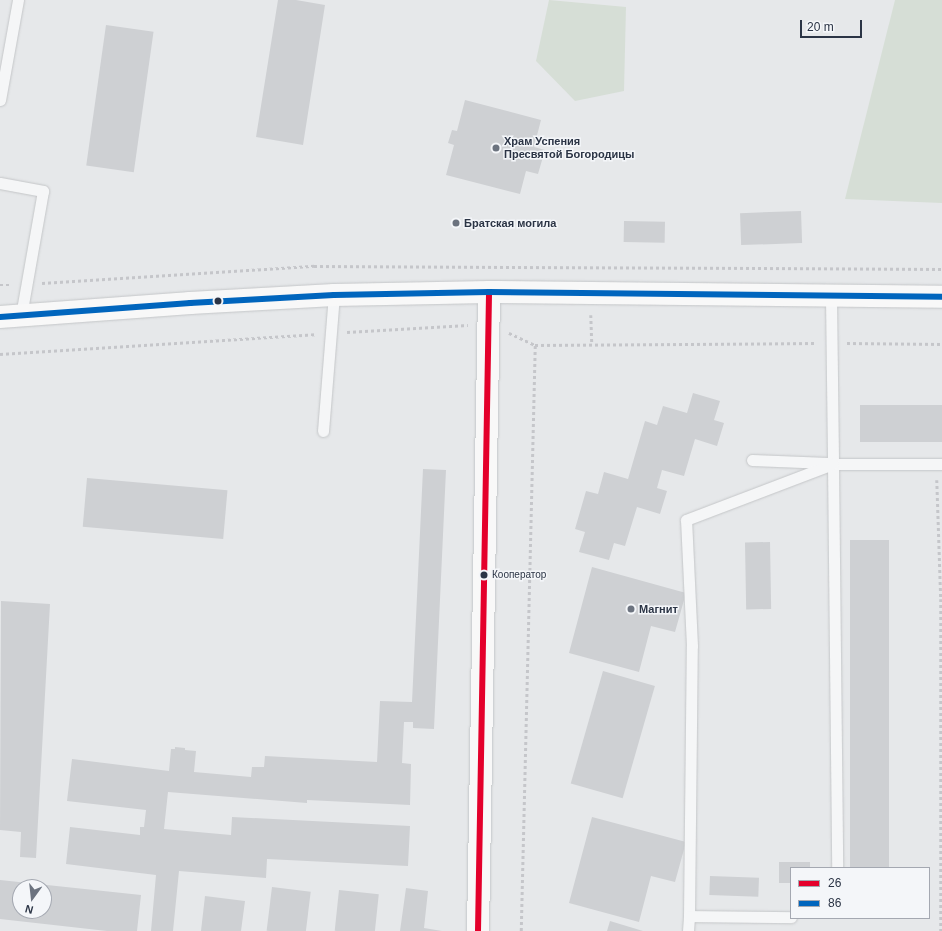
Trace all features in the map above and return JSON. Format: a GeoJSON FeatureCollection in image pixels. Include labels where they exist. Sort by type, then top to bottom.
{"type":"FeatureCollection","features":[{"type":"Feature","properties":{"kind":"main road"},"geometry":{"type":"LineString","coordinates":[[10,317],[190,303],[334,296],[489,292],[942,297]]}},
{"type":"Feature","properties":{"kind":"main road"},"geometry":{"type":"LineString","coordinates":[[478,931],[489,292]]}},
{"type":"Feature","properties":{"kind":"lane"},"geometry":{"type":"LineString","coordinates":[[0,100],[18,0]]}},
{"type":"Feature","properties":{"kind":"lane"},"geometry":{"type":"LineString","coordinates":[[0,183],[43,191],[10,317]]}},
{"type":"Feature","properties":{"kind":"lane"},"geometry":{"type":"LineString","coordinates":[[323,431],[334,296]]}},
{"type":"Feature","properties":{"kind":"lane"},"geometry":{"type":"LineString","coordinates":[[830,296],[837,867]]}},
{"type":"Feature","properties":{"kind":"lane"},"geometry":{"type":"LineString","coordinates":[[752,460],[832,464],[939,464]]}},
{"type":"Feature","properties":{"kind":"lane"},"geometry":{"type":"LineString","coordinates":[[688,931],[692,646],[686,520],[832,464]]}},
{"type":"Feature","properties":{"kind":"lane"},"geometry":{"type":"LineString","coordinates":[[689,916],[790,917]]}},
{"type":"Feature","properties":{"kind":"path"},"geometry":{"type":"LineString","coordinates":[[0,354],[488,324],[535,345],[830,343],[942,344]]}},
{"type":"Feature","properties":{"kind":"path"},"geometry":{"type":"LineString","coordinates":[[521,931],[535,345]]}},
{"type":"Feature","properties":{"kind":"path"},"geometry":{"type":"LineString","coordinates":[[939,464],[942,599],[941,931]]}},
{"type":"Feature","properties":{"kind":"shaded area"},"geometry":{"type":"Polygon","coordinates":[[[549,0],[626,7],[624,91],[575,101],[536,61],[549,0]]]}},
{"type":"Feature","properties":{"kind":"shaded area"},"geometry":{"type":"Polygon","coordinates":[[[895,0],[942,0],[942,203],[845,199],[895,0]]]}},
{"type":"Feature","properties":{"kind":"building"},"geometry":{"type":"Polygon","coordinates":[[[278,0],[296,0],[325,5],[303,145],[256,137],[278,0]]]}},
{"type":"Feature","properties":{"kind":"building"},"geometry":{"type":"Polygon","coordinates":[[[106,25],[154,32],[134,172],[86,166],[106,25]]]}},
{"type":"Feature","properties":{"kind":"building","name":"Храм Успения Пресвятой Богородицы"},"geometry":{"type":"Polygon","coordinates":[[[465,100],[541,120],[534,147],[545,150],[538,174],[526,171],[520,194],[446,175],[454,145],[448,143],[452,130],[457,131],[465,100]]]}},
{"type":"Feature","properties":{"kind":"building"},"geometry":{"type":"Polygon","coordinates":[[[801,211],[802,243],[741,245],[740,213],[801,211]]]}},
{"type":"Feature","properties":{"kind":"building"},"geometry":{"type":"Polygon","coordinates":[[[624,221],[665,222],[665,243],[624,242],[624,221]]]}},
{"type":"Feature","properties":{"kind":"building"},"geometry":{"type":"Polygon","coordinates":[[[693,393],[720,401],[714,420],[724,423],[717,446],[695,439],[684,476],[662,470],[657,488],[667,491],[660,514],[637,507],[625,546],[614,543],[609,560],[579,552],[585,532],[575,529],[586,491],[598,494],[604,472],[628,479],[645,421],[657,425],[663,406],[687,413],[693,393]]]}},
{"type":"Feature","properties":{"kind":"building"},"geometry":{"type":"Polygon","coordinates":[[[860,405],[942,405],[942,442],[860,442],[860,405]]]}},
{"type":"Feature","properties":{"kind":"building"},"geometry":{"type":"Polygon","coordinates":[[[423,469],[446,470],[434,729],[413,728],[413,722],[404,722],[402,763],[411,764],[410,805],[307,800],[307,803],[168,792],[164,829],[231,835],[232,817],[410,826],[408,866],[267,859],[266,878],[179,871],[173,931],[151,931],[156,875],[66,864],[70,827],[140,835],[140,827],[144,827],[146,810],[67,801],[72,759],[169,771],[171,749],[175,749],[175,747],[185,748],[185,750],[196,751],[194,772],[251,777],[252,767],[264,767],[265,756],[377,762],[380,701],[412,702],[423,469]]]}},
{"type":"Feature","properties":{"kind":"building"},"geometry":{"type":"Polygon","coordinates":[[[87,478],[227,490],[223,539],[83,527],[87,478]]]}},
{"type":"Feature","properties":{"kind":"building"},"geometry":{"type":"Polygon","coordinates":[[[850,540],[889,540],[889,867],[850,867],[850,540]]]}},
{"type":"Feature","properties":{"kind":"building"},"geometry":{"type":"Polygon","coordinates":[[[745,542],[770,542],[771,609],[746,609],[745,542]]]}},
{"type":"Feature","properties":{"kind":"building","name":"Магнит"},"geometry":{"type":"Polygon","coordinates":[[[592,567],[686,593],[675,632],[651,626],[639,672],[569,653],[592,567]]]}},
{"type":"Feature","properties":{"kind":"building"},"geometry":{"type":"Polygon","coordinates":[[[1,601],[50,604],[36,858],[20,857],[21,832],[0,830],[1,601]]]}},
{"type":"Feature","properties":{"kind":"building"},"geometry":{"type":"Polygon","coordinates":[[[603,671],[655,686],[623,798],[571,783],[603,671]]]}},
{"type":"Feature","properties":{"kind":"building"},"geometry":{"type":"Polygon","coordinates":[[[592,817],[686,842],[675,882],[651,876],[639,922],[569,903],[592,817]]]}},
{"type":"Feature","properties":{"kind":"building"},"geometry":{"type":"Polygon","coordinates":[[[779,862],[810,862],[810,867],[790,867],[790,883],[779,883],[779,862]]]}},
{"type":"Feature","properties":{"kind":"building"},"geometry":{"type":"Polygon","coordinates":[[[710,876],[759,878],[758,897],[709,895],[710,876]]]}},
{"type":"Feature","properties":{"kind":"building"},"geometry":{"type":"Polygon","coordinates":[[[0,880],[12,881],[12,919],[52,919],[52,886],[141,895],[137,931],[107,931],[0,919],[0,880]]]}},
{"type":"Feature","properties":{"kind":"building"},"geometry":{"type":"Polygon","coordinates":[[[272,887],[311,892],[306,931],[267,931],[272,887]]]}},
{"type":"Feature","properties":{"kind":"building"},"geometry":{"type":"Polygon","coordinates":[[[406,888],[428,891],[424,928],[442,931],[400,931],[406,888]]]}},
{"type":"Feature","properties":{"kind":"building"},"geometry":{"type":"Polygon","coordinates":[[[339,890],[379,894],[375,931],[335,931],[339,890]]]}},
{"type":"Feature","properties":{"kind":"building"},"geometry":{"type":"Polygon","coordinates":[[[205,896],[245,901],[241,931],[201,931],[205,896]]]}},
{"type":"Feature","properties":{"kind":"building"},"geometry":{"type":"Polygon","coordinates":[[[610,921],[643,931],[607,931],[610,921]]]}},
{"type":"Feature","properties":{"kind":"transit line","name":"26"},"geometry":{"type":"LineString","coordinates":[[478,931],[489,292]]}},
{"type":"Feature","properties":{"kind":"transit line","name":"86"},"geometry":{"type":"LineString","coordinates":[[0,317],[190,303],[334,295],[489,292],[942,297]]}},
{"type":"Feature","properties":{"kind":"place","name":"Храм Успения Пресвятой Богородицы"},"geometry":{"type":"Point","coordinates":[496,148]}},
{"type":"Feature","properties":{"kind":"place","name":"Братская могила"},"geometry":{"type":"Point","coordinates":[456,223]}},
{"type":"Feature","properties":{"kind":"place","name":"Кооператор"},"geometry":{"type":"Point","coordinates":[484,575]}},
{"type":"Feature","properties":{"kind":"place","name":"Магнит"},"geometry":{"type":"Point","coordinates":[631,609]}}]}
